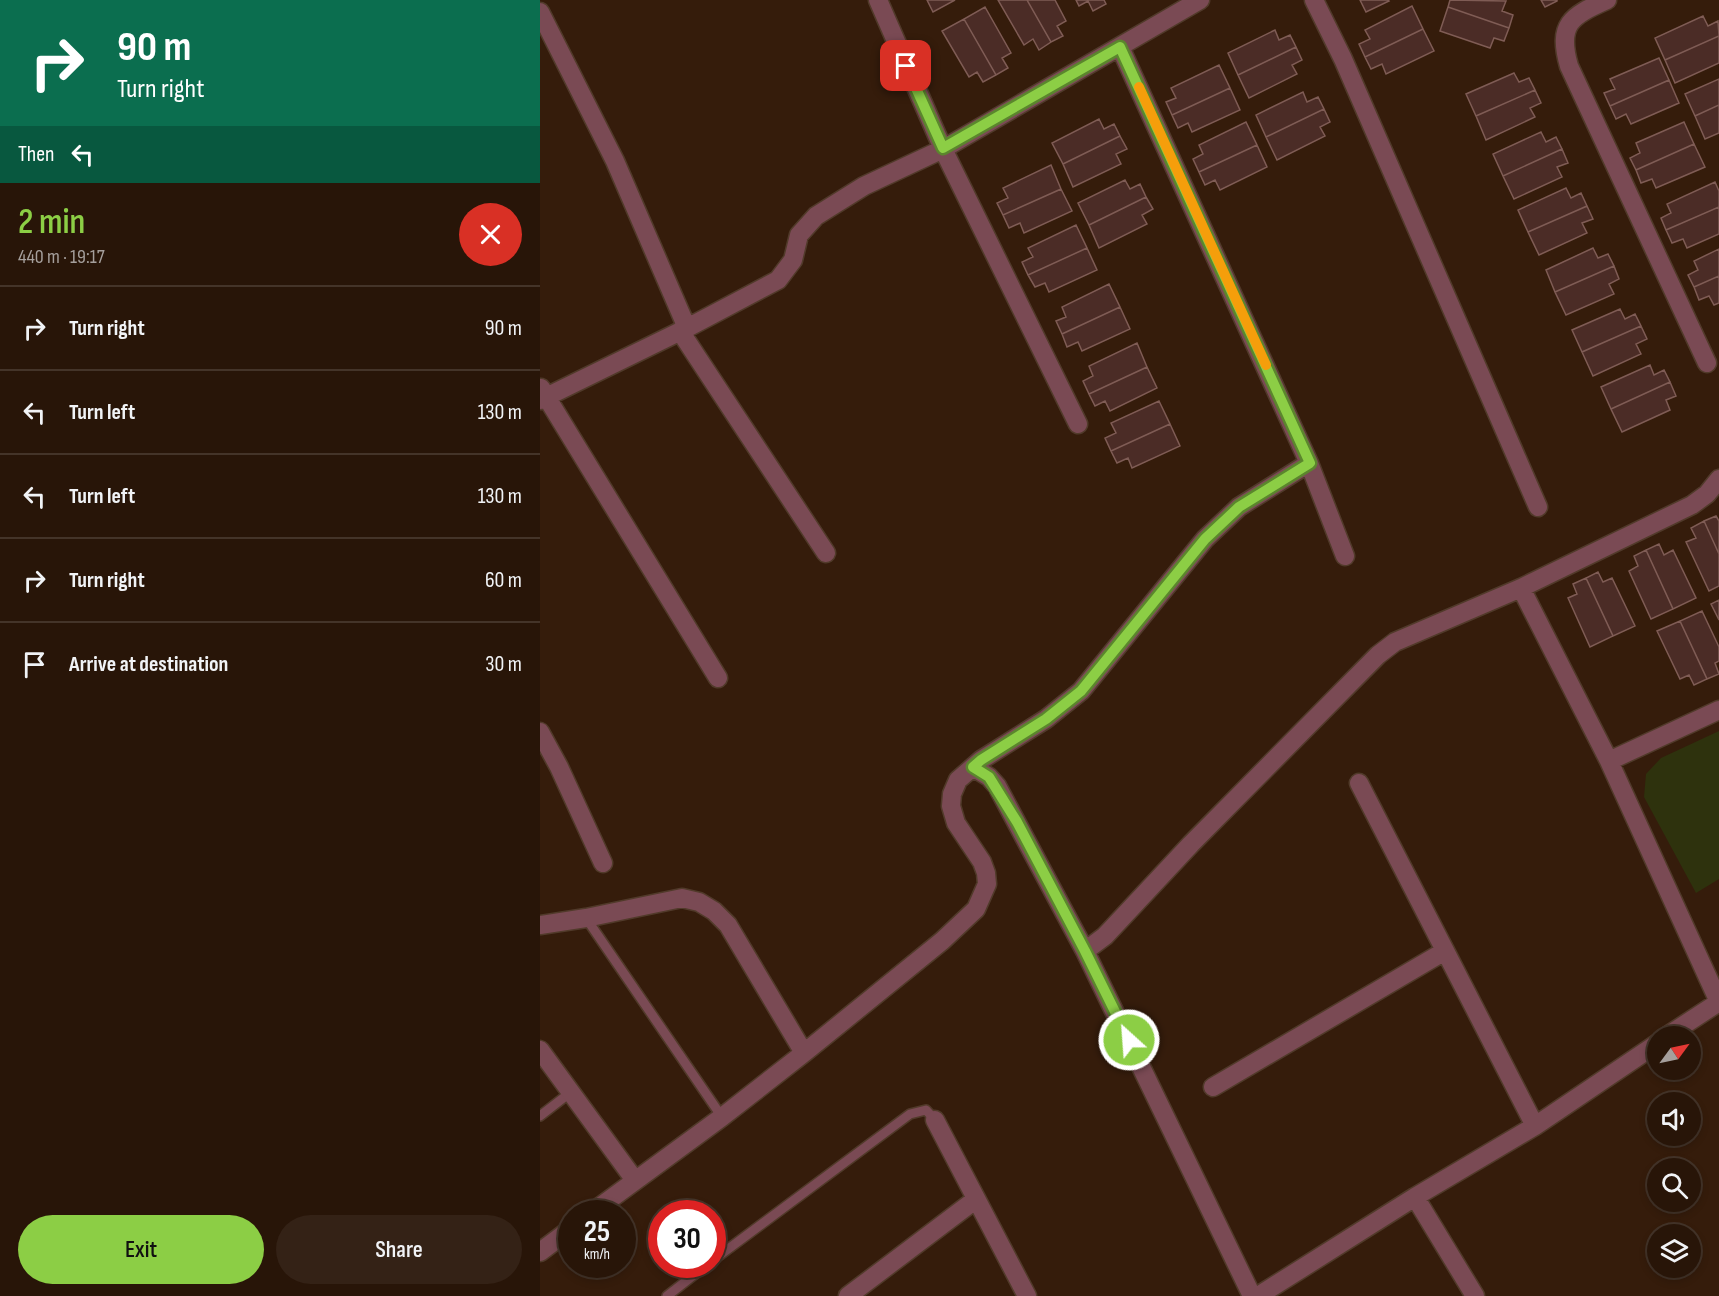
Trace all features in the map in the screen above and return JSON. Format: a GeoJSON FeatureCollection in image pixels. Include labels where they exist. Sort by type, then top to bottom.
{"type":"FeatureCollection","features":[{"type":"Feature","properties":{"kind":"street"},"geometry":{"type":"LineString","coordinates":[[878,0],[943,148],[1078,424]]}},
{"type":"Feature","properties":{"kind":"street"},"geometry":{"type":"LineString","coordinates":[[718,678],[542,395],[684,329],[778,279],[793,260],[799,235],[816,216],[864,186],[943,148],[1200,0]]}},
{"type":"Feature","properties":{"kind":"street"},"geometry":{"type":"LineString","coordinates":[[1314,0],[1343,59],[1538,507]]}},
{"type":"Feature","properties":{"kind":"street"},"geometry":{"type":"LineString","coordinates":[[1607,0],[1581,12],[1565,33],[1564,47],[1569,66],[1707,363]]}},
{"type":"Feature","properties":{"kind":"street"},"geometry":{"type":"LineString","coordinates":[[540,12],[615,161],[684,329],[826,553]]}},
{"type":"Feature","properties":{"kind":"street"},"geometry":{"type":"LineString","coordinates":[[1120,47],[1310,463],[1345,556]]}},
{"type":"Feature","properties":{"kind":"street"},"geometry":{"type":"LineString","coordinates":[[608,1200],[722,1117],[804,1053],[942,941],[976,909],[987,884],[986,873],[982,862],[956,823],[951,806],[952,794],[958,780],[981,760],[1046,719],[1081,691],[1205,539],[1225,519],[1239,507],[1310,463]]}},
{"type":"Feature","properties":{"kind":"street"},"geometry":{"type":"LineString","coordinates":[[1085,951],[1105,936],[1191,844],[1378,655],[1395,642],[1521,588],[1692,505],[1707,494],[1719,479]]}},
{"type":"Feature","properties":{"kind":"street"},"geometry":{"type":"LineString","coordinates":[[1521,588],[1609,761],[1719,1002],[1682,1026]]}},
{"type":"Feature","properties":{"kind":"street"},"geometry":{"type":"LineString","coordinates":[[1609,761],[1719,710]]}},
{"type":"Feature","properties":{"kind":"street"},"geometry":{"type":"LineString","coordinates":[[540,732],[559,767],[603,863]]}},
{"type":"Feature","properties":{"kind":"street"},"geometry":{"type":"LineString","coordinates":[[973,767],[989,777],[997,786],[1085,951],[1252,1296]]}},
{"type":"Feature","properties":{"kind":"street"},"geometry":{"type":"LineString","coordinates":[[1359,783],[1535,1126]]}},
{"type":"Feature","properties":{"kind":"street"},"geometry":{"type":"LineString","coordinates":[[540,925],[682,898],[699,902],[714,911],[729,925],[804,1053]]}},
{"type":"Feature","properties":{"kind":"street"},"geometry":{"type":"LineString","coordinates":[[1213,1087],[1445,951]]}},
{"type":"Feature","properties":{"kind":"street"},"geometry":{"type":"LineString","coordinates":[[540,1050],[634,1179]]}},
{"type":"Feature","properties":{"kind":"street"},"geometry":{"type":"LineString","coordinates":[[1258,1296],[1415,1197],[1535,1126],[1647,1050]]}},
{"type":"Feature","properties":{"kind":"street"},"geometry":{"type":"LineString","coordinates":[[935,1120],[1027,1296]]}},
{"type":"Feature","properties":{"kind":"street"},"geometry":{"type":"LineString","coordinates":[[1415,1197],[1474,1296]]}},
{"type":"Feature","properties":{"kind":"street"},"geometry":{"type":"LineString","coordinates":[[848,1296],[975,1200]]}},
{"type":"Feature","properties":{"kind":"street"},"geometry":{"type":"LineString","coordinates":[[540,1252],[558,1238]]}},
{"type":"Feature","properties":{"kind":"lane"},"geometry":{"type":"LineString","coordinates":[[586,918],[722,1117]]}},
{"type":"Feature","properties":{"kind":"lane"},"geometry":{"type":"LineString","coordinates":[[540,1116],[571,1092]]}},
{"type":"Feature","properties":{"kind":"lane"},"geometry":{"type":"LineString","coordinates":[[726,1251],[910,1114],[926,1110],[935,1120]]}},
{"type":"Feature","properties":{"kind":"lane"},"geometry":{"type":"LineString","coordinates":[[667,1296],[690,1278]]}},
{"type":"Feature","properties":{"kind":"green space"},"geometry":{"type":"Polygon","coordinates":[[[1719,731],[1719,879],[1696,893],[1644,797],[1646,774],[1661,758],[1719,731]]]}},
{"type":"Feature","properties":{"kind":"building"},"geometry":{"type":"Polygon","coordinates":[[[927,0],[955,0],[933,12],[927,0]]]}},
{"type":"Feature","properties":{"kind":"building"},"geometry":{"type":"Polygon","coordinates":[[[998,0],[1027,0],[1051,42],[1039,50],[1033,39],[1024,45],[998,0]]]}},
{"type":"Feature","properties":{"kind":"building"},"geometry":{"type":"Polygon","coordinates":[[[1027,0],[1055,0],[1066,21],[1057,26],[1063,36],[1051,42],[1027,0]]]}},
{"type":"Feature","properties":{"kind":"building"},"geometry":{"type":"Polygon","coordinates":[[[1076,0],[1104,0],[1106,4],[1093,11],[1088,1],[1079,6],[1076,0]]]}},
{"type":"Feature","properties":{"kind":"building"},"geometry":{"type":"Polygon","coordinates":[[[1360,0],[1388,0],[1389,1],[1366,12],[1360,0]]]}},
{"type":"Feature","properties":{"kind":"building"},"geometry":{"type":"Polygon","coordinates":[[[1450,0],[1506,1],[1502,11],[1513,15],[1509,28],[1448,7],[1450,0]]]}},
{"type":"Feature","properties":{"kind":"building"},"geometry":{"type":"Polygon","coordinates":[[[1541,0],[1557,0],[1557,1],[1545,7],[1541,0]]]}},
{"type":"Feature","properties":{"kind":"building"},"geometry":{"type":"Polygon","coordinates":[[[1412,6],[1423,29],[1365,57],[1359,44],[1370,39],[1365,30],[1412,6]]]}},
{"type":"Feature","properties":{"kind":"building"},"geometry":{"type":"Polygon","coordinates":[[[985,7],[1011,53],[1002,58],[1008,68],[996,75],[964,19],[985,7]]]}},
{"type":"Feature","properties":{"kind":"building"},"geometry":{"type":"Polygon","coordinates":[[[1448,7],[1509,28],[1504,41],[1494,38],[1490,48],[1440,31],[1448,7]]]}},
{"type":"Feature","properties":{"kind":"building"},"geometry":{"type":"Polygon","coordinates":[[[1703,16],[1708,26],[1718,21],[1719,36],[1665,60],[1655,38],[1703,16]]]}},
{"type":"Feature","properties":{"kind":"building"},"geometry":{"type":"Polygon","coordinates":[[[964,19],[996,75],[983,82],[977,72],[969,77],[942,31],[964,19]]]}},
{"type":"Feature","properties":{"kind":"building"},"geometry":{"type":"Polygon","coordinates":[[[1423,29],[1434,51],[1386,74],[1382,64],[1371,69],[1365,57],[1423,29]]]}},
{"type":"Feature","properties":{"kind":"building"},"geometry":{"type":"Polygon","coordinates":[[[1275,30],[1279,40],[1290,35],[1296,47],[1238,75],[1228,53],[1275,30]]]}},
{"type":"Feature","properties":{"kind":"building"},"geometry":{"type":"Polygon","coordinates":[[[1719,36],[1719,63],[1675,83],[1665,60],[1719,36]]]}},
{"type":"Feature","properties":{"kind":"building"},"geometry":{"type":"Polygon","coordinates":[[[1296,47],[1302,60],[1292,65],[1297,74],[1249,98],[1238,75],[1296,47]]]}},
{"type":"Feature","properties":{"kind":"building"},"geometry":{"type":"Polygon","coordinates":[[[1659,58],[1669,80],[1610,106],[1604,93],[1615,89],[1610,79],[1659,58]]]}},
{"type":"Feature","properties":{"kind":"building"},"geometry":{"type":"Polygon","coordinates":[[[1219,65],[1230,88],[1172,115],[1166,102],[1176,98],[1171,88],[1219,65]]]}},
{"type":"Feature","properties":{"kind":"building"},"geometry":{"type":"Polygon","coordinates":[[[1514,73],[1519,82],[1529,78],[1535,90],[1476,116],[1466,94],[1514,73]]]}},
{"type":"Feature","properties":{"kind":"building"},"geometry":{"type":"Polygon","coordinates":[[[1719,79],[1719,105],[1695,116],[1685,94],[1719,79]]]}},
{"type":"Feature","properties":{"kind":"building"},"geometry":{"type":"Polygon","coordinates":[[[1669,80],[1679,103],[1631,124],[1626,114],[1616,119],[1610,106],[1669,80]]]}},
{"type":"Feature","properties":{"kind":"building"},"geometry":{"type":"Polygon","coordinates":[[[1230,88],[1240,110],[1192,132],[1188,123],[1178,128],[1172,115],[1230,88]]]}},
{"type":"Feature","properties":{"kind":"building"},"geometry":{"type":"Polygon","coordinates":[[[1535,90],[1541,103],[1530,108],[1535,117],[1486,140],[1476,116],[1535,90]]]}},
{"type":"Feature","properties":{"kind":"building"},"geometry":{"type":"Polygon","coordinates":[[[1303,92],[1307,102],[1318,97],[1324,109],[1266,137],[1256,115],[1303,92]]]}},
{"type":"Feature","properties":{"kind":"building"},"geometry":{"type":"Polygon","coordinates":[[[1719,105],[1719,133],[1705,139],[1695,116],[1719,105]]]}},
{"type":"Feature","properties":{"kind":"building"},"geometry":{"type":"Polygon","coordinates":[[[1324,109],[1330,122],[1320,127],[1325,136],[1277,160],[1266,137],[1324,109]]]}},
{"type":"Feature","properties":{"kind":"building"},"geometry":{"type":"Polygon","coordinates":[[[1099,119],[1104,129],[1114,124],[1120,136],[1063,164],[1052,143],[1099,119]]]}},
{"type":"Feature","properties":{"kind":"building"},"geometry":{"type":"Polygon","coordinates":[[[1246,122],[1257,145],[1199,172],[1193,159],[1203,154],[1199,145],[1246,122]]]}},
{"type":"Feature","properties":{"kind":"building"},"geometry":{"type":"Polygon","coordinates":[[[1684,122],[1694,144],[1636,170],[1630,158],[1640,153],[1636,143],[1684,122]]]}},
{"type":"Feature","properties":{"kind":"building"},"geometry":{"type":"Polygon","coordinates":[[[1541,132],[1546,142],[1556,137],[1562,149],[1503,176],[1493,154],[1541,132]]]}},
{"type":"Feature","properties":{"kind":"building"},"geometry":{"type":"Polygon","coordinates":[[[1120,136],[1127,149],[1116,154],[1121,164],[1073,187],[1063,164],[1120,136]]]}},
{"type":"Feature","properties":{"kind":"building"},"geometry":{"type":"Polygon","coordinates":[[[1694,144],[1705,167],[1656,188],[1652,179],[1641,183],[1636,170],[1694,144]]]}},
{"type":"Feature","properties":{"kind":"building"},"geometry":{"type":"Polygon","coordinates":[[[1257,145],[1267,167],[1220,190],[1215,180],[1205,185],[1199,172],[1257,145]]]}},
{"type":"Feature","properties":{"kind":"building"},"geometry":{"type":"Polygon","coordinates":[[[1562,149],[1568,163],[1557,167],[1562,177],[1514,199],[1503,176],[1562,149]]]}},
{"type":"Feature","properties":{"kind":"building"},"geometry":{"type":"Polygon","coordinates":[[[1051,165],[1061,189],[1003,215],[997,203],[1008,198],[1003,188],[1051,165]]]}},
{"type":"Feature","properties":{"kind":"building"},"geometry":{"type":"Polygon","coordinates":[[[1125,180],[1130,189],[1140,184],[1146,197],[1089,225],[1078,203],[1125,180]]]}},
{"type":"Feature","properties":{"kind":"building"},"geometry":{"type":"Polygon","coordinates":[[[1715,182],[1719,191],[1719,207],[1666,230],[1661,218],[1671,213],[1667,204],[1715,182]]]}},
{"type":"Feature","properties":{"kind":"building"},"geometry":{"type":"Polygon","coordinates":[[[1566,188],[1571,198],[1581,193],[1587,206],[1528,232],[1518,210],[1566,188]]]}},
{"type":"Feature","properties":{"kind":"building"},"geometry":{"type":"Polygon","coordinates":[[[1061,189],[1072,211],[1024,233],[1020,223],[1009,228],[1003,215],[1061,189]]]}},
{"type":"Feature","properties":{"kind":"building"},"geometry":{"type":"Polygon","coordinates":[[[1146,197],[1153,209],[1142,215],[1147,224],[1099,248],[1089,225],[1146,197]]]}},
{"type":"Feature","properties":{"kind":"building"},"geometry":{"type":"Polygon","coordinates":[[[1587,206],[1593,219],[1582,223],[1587,233],[1539,255],[1528,232],[1587,206]]]}},
{"type":"Feature","properties":{"kind":"building"},"geometry":{"type":"Polygon","coordinates":[[[1719,207],[1719,234],[1687,248],[1683,239],[1672,243],[1666,230],[1719,207]]]}},
{"type":"Feature","properties":{"kind":"building"},"geometry":{"type":"Polygon","coordinates":[[[1076,225],[1087,248],[1028,275],[1022,262],[1033,257],[1028,248],[1076,225]]]}},
{"type":"Feature","properties":{"kind":"building"},"geometry":{"type":"Polygon","coordinates":[[[1087,248],[1097,270],[1049,292],[1045,283],[1035,287],[1028,275],[1087,248]]]}},
{"type":"Feature","properties":{"kind":"building"},"geometry":{"type":"Polygon","coordinates":[[[1593,248],[1598,258],[1608,254],[1614,266],[1555,292],[1546,270],[1593,248]]]}},
{"type":"Feature","properties":{"kind":"building"},"geometry":{"type":"Polygon","coordinates":[[[1719,249],[1719,276],[1694,287],[1688,275],[1698,270],[1694,261],[1719,249]]]}},
{"type":"Feature","properties":{"kind":"building"},"geometry":{"type":"Polygon","coordinates":[[[1614,266],[1619,279],[1609,284],[1614,294],[1566,315],[1555,292],[1614,266]]]}},
{"type":"Feature","properties":{"kind":"building"},"geometry":{"type":"Polygon","coordinates":[[[1719,276],[1719,303],[1714,305],[1709,296],[1699,300],[1694,287],[1719,276]]]}},
{"type":"Feature","properties":{"kind":"building"},"geometry":{"type":"Polygon","coordinates":[[[1109,284],[1120,307],[1062,334],[1056,321],[1066,317],[1062,307],[1109,284]]]}},
{"type":"Feature","properties":{"kind":"building"},"geometry":{"type":"Polygon","coordinates":[[[1120,307],[1130,329],[1082,351],[1078,342],[1067,347],[1062,334],[1120,307]]]}},
{"type":"Feature","properties":{"kind":"building"},"geometry":{"type":"Polygon","coordinates":[[[1620,309],[1625,319],[1635,314],[1641,326],[1582,352],[1572,330],[1620,309]]]}},
{"type":"Feature","properties":{"kind":"building"},"geometry":{"type":"Polygon","coordinates":[[[1641,326],[1647,339],[1636,344],[1641,354],[1593,376],[1582,352],[1641,326]]]}},
{"type":"Feature","properties":{"kind":"building"},"geometry":{"type":"Polygon","coordinates":[[[1137,343],[1147,367],[1089,394],[1083,381],[1093,376],[1089,366],[1137,343]]]}},
{"type":"Feature","properties":{"kind":"building"},"geometry":{"type":"Polygon","coordinates":[[[1650,365],[1654,375],[1664,370],[1670,382],[1611,409],[1601,387],[1650,365]]]}},
{"type":"Feature","properties":{"kind":"building"},"geometry":{"type":"Polygon","coordinates":[[[1147,367],[1157,388],[1110,411],[1105,401],[1095,406],[1089,394],[1147,367]]]}},
{"type":"Feature","properties":{"kind":"building"},"geometry":{"type":"Polygon","coordinates":[[[1670,382],[1676,396],[1666,400],[1670,410],[1622,432],[1611,409],[1670,382]]]}},
{"type":"Feature","properties":{"kind":"building"},"geometry":{"type":"Polygon","coordinates":[[[1159,401],[1170,424],[1111,451],[1105,438],[1116,433],[1111,423],[1159,401]]]}},
{"type":"Feature","properties":{"kind":"building"},"geometry":{"type":"Polygon","coordinates":[[[1170,424],[1180,446],[1132,468],[1128,458],[1117,463],[1111,451],[1170,424]]]}},
{"type":"Feature","properties":{"kind":"building"},"geometry":{"type":"Polygon","coordinates":[[[1716,516],[1719,521],[1719,554],[1704,521],[1716,516]]]}},
{"type":"Feature","properties":{"kind":"building"},"geometry":{"type":"Polygon","coordinates":[[[1704,521],[1719,554],[1719,586],[1709,591],[1686,542],[1696,538],[1691,528],[1704,521]]]}},
{"type":"Feature","properties":{"kind":"building"},"geometry":{"type":"Polygon","coordinates":[[[1659,544],[1664,555],[1673,550],[1696,598],[1673,609],[1646,550],[1659,544]]]}},
{"type":"Feature","properties":{"kind":"building"},"geometry":{"type":"Polygon","coordinates":[[[1646,550],[1673,609],[1651,619],[1629,571],[1638,566],[1634,556],[1646,550]]]}},
{"type":"Feature","properties":{"kind":"building"},"geometry":{"type":"Polygon","coordinates":[[[1598,572],[1603,582],[1612,578],[1635,626],[1613,636],[1586,578],[1598,572]]]}},
{"type":"Feature","properties":{"kind":"building"},"geometry":{"type":"Polygon","coordinates":[[[1586,578],[1613,636],[1590,647],[1568,598],[1577,594],[1573,584],[1586,578]]]}},
{"type":"Feature","properties":{"kind":"building"},"geometry":{"type":"Polygon","coordinates":[[[1719,600],[1719,620],[1711,604],[1719,600]]]}},
{"type":"Feature","properties":{"kind":"building"},"geometry":{"type":"Polygon","coordinates":[[[1702,611],[1719,647],[1719,661],[1715,663],[1719,674],[1707,679],[1680,621],[1702,611]]]}},
{"type":"Feature","properties":{"kind":"building"},"geometry":{"type":"Polygon","coordinates":[[[1680,621],[1707,679],[1694,685],[1689,675],[1680,679],[1657,631],[1680,621]]]}},
{"type":"Feature","properties":{"kind":"slow traffic"},"geometry":{"type":"LineString","coordinates":[[1139,87],[1266,365]]}},
{"type":"Feature","properties":{"kind":"route"},"geometry":{"type":"LineString","coordinates":[[906,66],[943,148],[1120,47],[1310,463],[1239,507],[1225,519],[1205,539],[1081,691],[1046,719],[973,767],[989,777],[997,786],[1085,951],[1129,1040]]}}]}
